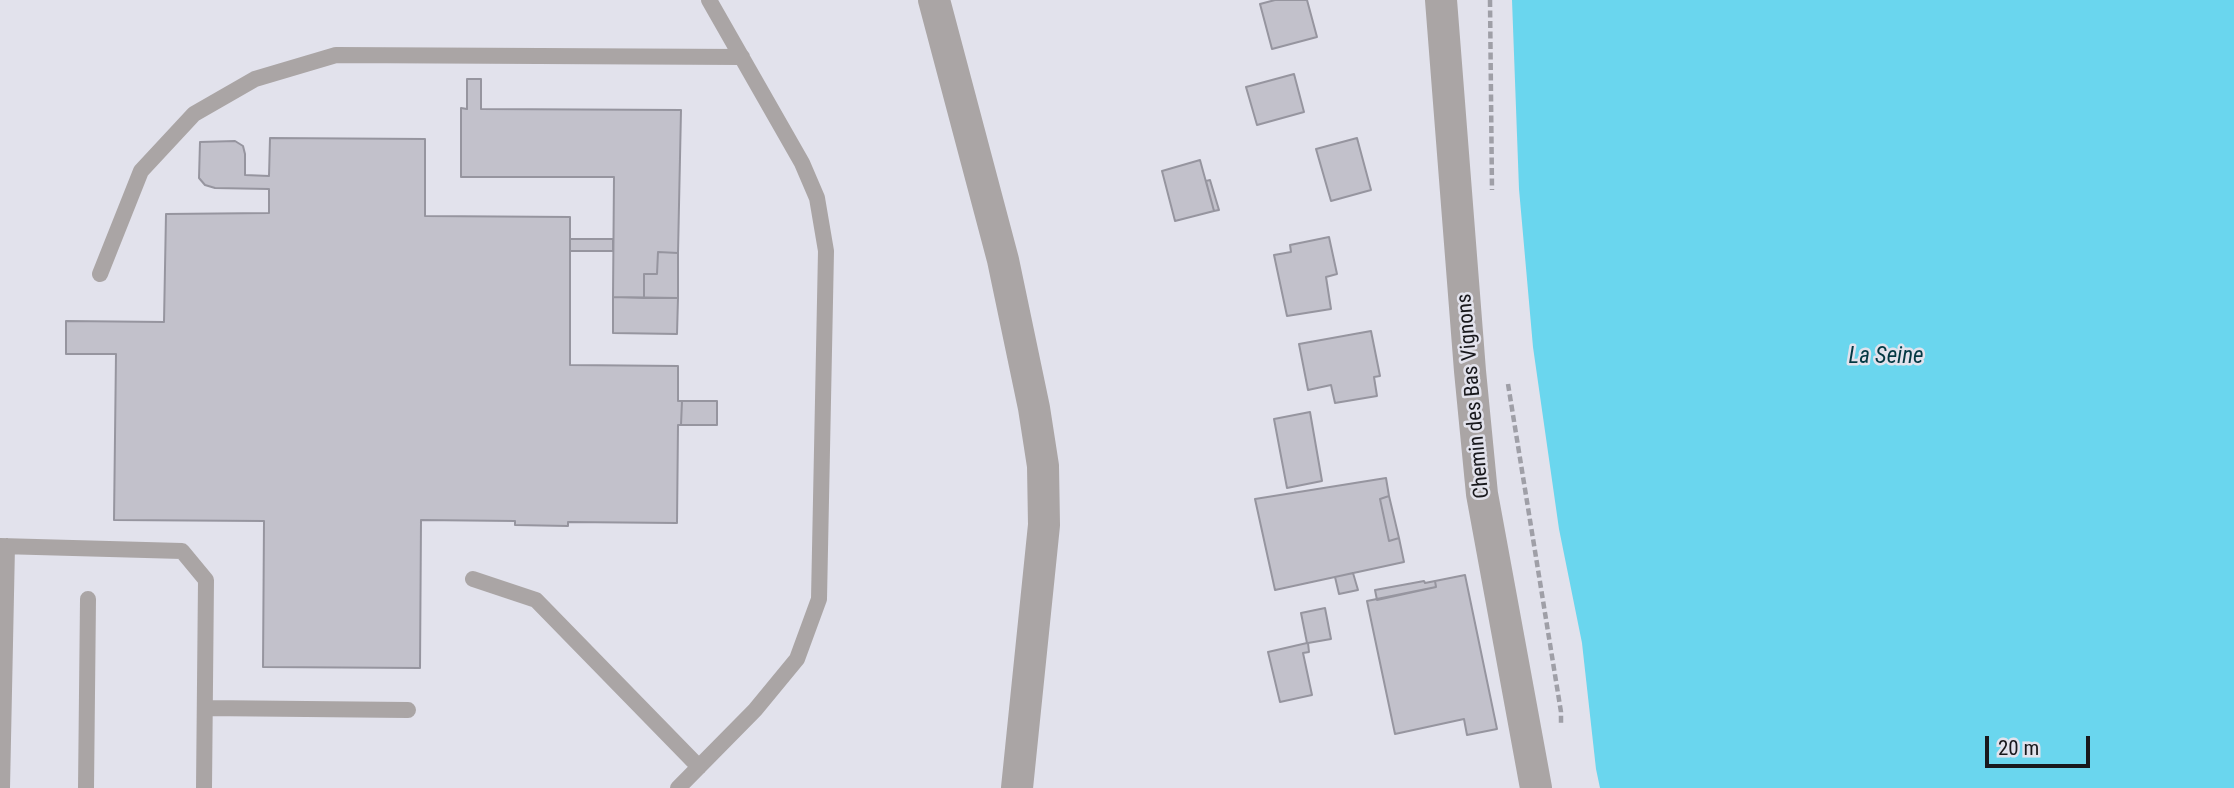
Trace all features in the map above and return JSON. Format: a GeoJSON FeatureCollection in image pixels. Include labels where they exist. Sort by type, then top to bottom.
{"type":"FeatureCollection","features":[{"type":"Feature","properties":{"kind":"street"},"geometry":{"type":"LineString","coordinates":[[934,0],[1003,260],[1034,408],[1043,466],[1044,525],[1017,788]]}},
{"type":"Feature","properties":{"kind":"street","name":"Chemin des Bas Vignons"},"geometry":{"type":"LineString","coordinates":[[1441,0],[1469,371],[1482,494],[1536,788]]}},
{"type":"Feature","properties":{"kind":"lane"},"geometry":{"type":"LineString","coordinates":[[678,788],[755,710],[797,659],[819,599],[826,251],[817,198],[802,163],[709,0]]}},
{"type":"Feature","properties":{"kind":"lane"},"geometry":{"type":"LineString","coordinates":[[100,274],[141,171],[194,114],[255,79],[336,55],[742,57]]}},
{"type":"Feature","properties":{"kind":"lane"},"geometry":{"type":"LineString","coordinates":[[2,788],[4,546],[182,551],[206,580],[204,788]]}},
{"type":"Feature","properties":{"kind":"lane"},"geometry":{"type":"LineString","coordinates":[[473,579],[536,600],[699,767]]}},
{"type":"Feature","properties":{"kind":"lane"},"geometry":{"type":"LineString","coordinates":[[86,788],[88,599]]}},
{"type":"Feature","properties":{"kind":"lane"},"geometry":{"type":"LineString","coordinates":[[205,708],[408,710]]}},
{"type":"Feature","properties":{"kind":"path"},"geometry":{"type":"LineString","coordinates":[[1490,0],[1492,196]]}},
{"type":"Feature","properties":{"kind":"path"},"geometry":{"type":"LineString","coordinates":[[1506,372],[1561,712],[1561,737]]}},
{"type":"Feature","properties":{"kind":"water","name":"La Seine"},"geometry":{"type":"Polygon","coordinates":[[[1512,0],[2234,0],[2234,788],[1600,788],[1582,643],[1559,529],[1533,347],[1519,189],[1512,0]]]}},
{"type":"Feature","properties":{"kind":"building"},"geometry":{"type":"Polygon","coordinates":[[[1275,0],[1307,0],[1317,37],[1272,49],[1260,4],[1275,0]]]}},
{"type":"Feature","properties":{"kind":"building"},"geometry":{"type":"Polygon","coordinates":[[[1294,74],[1304,112],[1257,125],[1246,87],[1294,74]]]}},
{"type":"Feature","properties":{"kind":"building"},"geometry":{"type":"Polygon","coordinates":[[[467,79],[481,79],[481,109],[681,110],[678,253],[658,252],[657,274],[644,274],[644,298],[613,297],[614,177],[461,177],[461,108],[467,109],[467,79]]]}},
{"type":"Feature","properties":{"kind":"building"},"geometry":{"type":"Polygon","coordinates":[[[270,138],[425,139],[425,216],[570,217],[570,365],[678,366],[678,401],[682,401],[681,425],[678,425],[677,523],[568,522],[568,526],[515,525],[515,521],[421,520],[420,668],[263,667],[264,521],[114,520],[116,354],[66,354],[66,321],[164,322],[166,214],[269,213],[269,189],[215,188],[205,185],[199,178],[200,142],[235,141],[243,146],[245,175],[269,176],[270,138]]]}},
{"type":"Feature","properties":{"kind":"building"},"geometry":{"type":"Polygon","coordinates":[[[1357,138],[1371,190],[1331,201],[1316,149],[1357,138]]]}},
{"type":"Feature","properties":{"kind":"building"},"geometry":{"type":"Polygon","coordinates":[[[1200,160],[1214,211],[1175,221],[1162,171],[1200,160]]]}},
{"type":"Feature","properties":{"kind":"building"},"geometry":{"type":"Polygon","coordinates":[[[1210,180],[1219,210],[1214,211],[1206,181],[1210,180]]]}},
{"type":"Feature","properties":{"kind":"building"},"geometry":{"type":"Polygon","coordinates":[[[1329,237],[1337,274],[1326,277],[1331,309],[1287,316],[1274,255],[1291,252],[1290,245],[1329,237]]]}},
{"type":"Feature","properties":{"kind":"building"},"geometry":{"type":"Polygon","coordinates":[[[570,239],[613,239],[613,251],[570,251],[570,239]]]}},
{"type":"Feature","properties":{"kind":"building"},"geometry":{"type":"Polygon","coordinates":[[[658,252],[678,253],[678,298],[644,298],[644,274],[657,274],[658,252]]]}},
{"type":"Feature","properties":{"kind":"building"},"geometry":{"type":"Polygon","coordinates":[[[613,297],[678,298],[677,334],[613,333],[613,297]]]}},
{"type":"Feature","properties":{"kind":"building"},"geometry":{"type":"Polygon","coordinates":[[[1371,331],[1380,376],[1374,377],[1377,396],[1335,403],[1331,385],[1308,390],[1299,344],[1371,331]]]}},
{"type":"Feature","properties":{"kind":"building"},"geometry":{"type":"Polygon","coordinates":[[[682,401],[717,401],[717,425],[681,425],[682,401]]]}},
{"type":"Feature","properties":{"kind":"building"},"geometry":{"type":"Polygon","coordinates":[[[1310,412],[1322,481],[1287,488],[1274,419],[1310,412]]]}},
{"type":"Feature","properties":{"kind":"building"},"geometry":{"type":"Polygon","coordinates":[[[1386,478],[1389,496],[1380,499],[1389,541],[1399,538],[1404,562],[1275,590],[1255,499],[1386,478]]]}},
{"type":"Feature","properties":{"kind":"building"},"geometry":{"type":"Polygon","coordinates":[[[1389,496],[1399,538],[1389,541],[1380,499],[1389,496]]]}},
{"type":"Feature","properties":{"kind":"building"},"geometry":{"type":"Polygon","coordinates":[[[1353,573],[1358,590],[1339,594],[1335,577],[1353,573]]]}},
{"type":"Feature","properties":{"kind":"building"},"geometry":{"type":"Polygon","coordinates":[[[1465,575],[1497,729],[1467,735],[1464,719],[1395,734],[1367,601],[1436,587],[1435,581],[1465,575]]]}},
{"type":"Feature","properties":{"kind":"building"},"geometry":{"type":"Polygon","coordinates":[[[1435,581],[1436,587],[1377,600],[1375,590],[1435,581]]]}},
{"type":"Feature","properties":{"kind":"building"},"geometry":{"type":"Polygon","coordinates":[[[1325,608],[1331,639],[1308,643],[1309,652],[1303,653],[1312,695],[1280,702],[1268,652],[1307,643],[1301,613],[1325,608]]]}}]}
